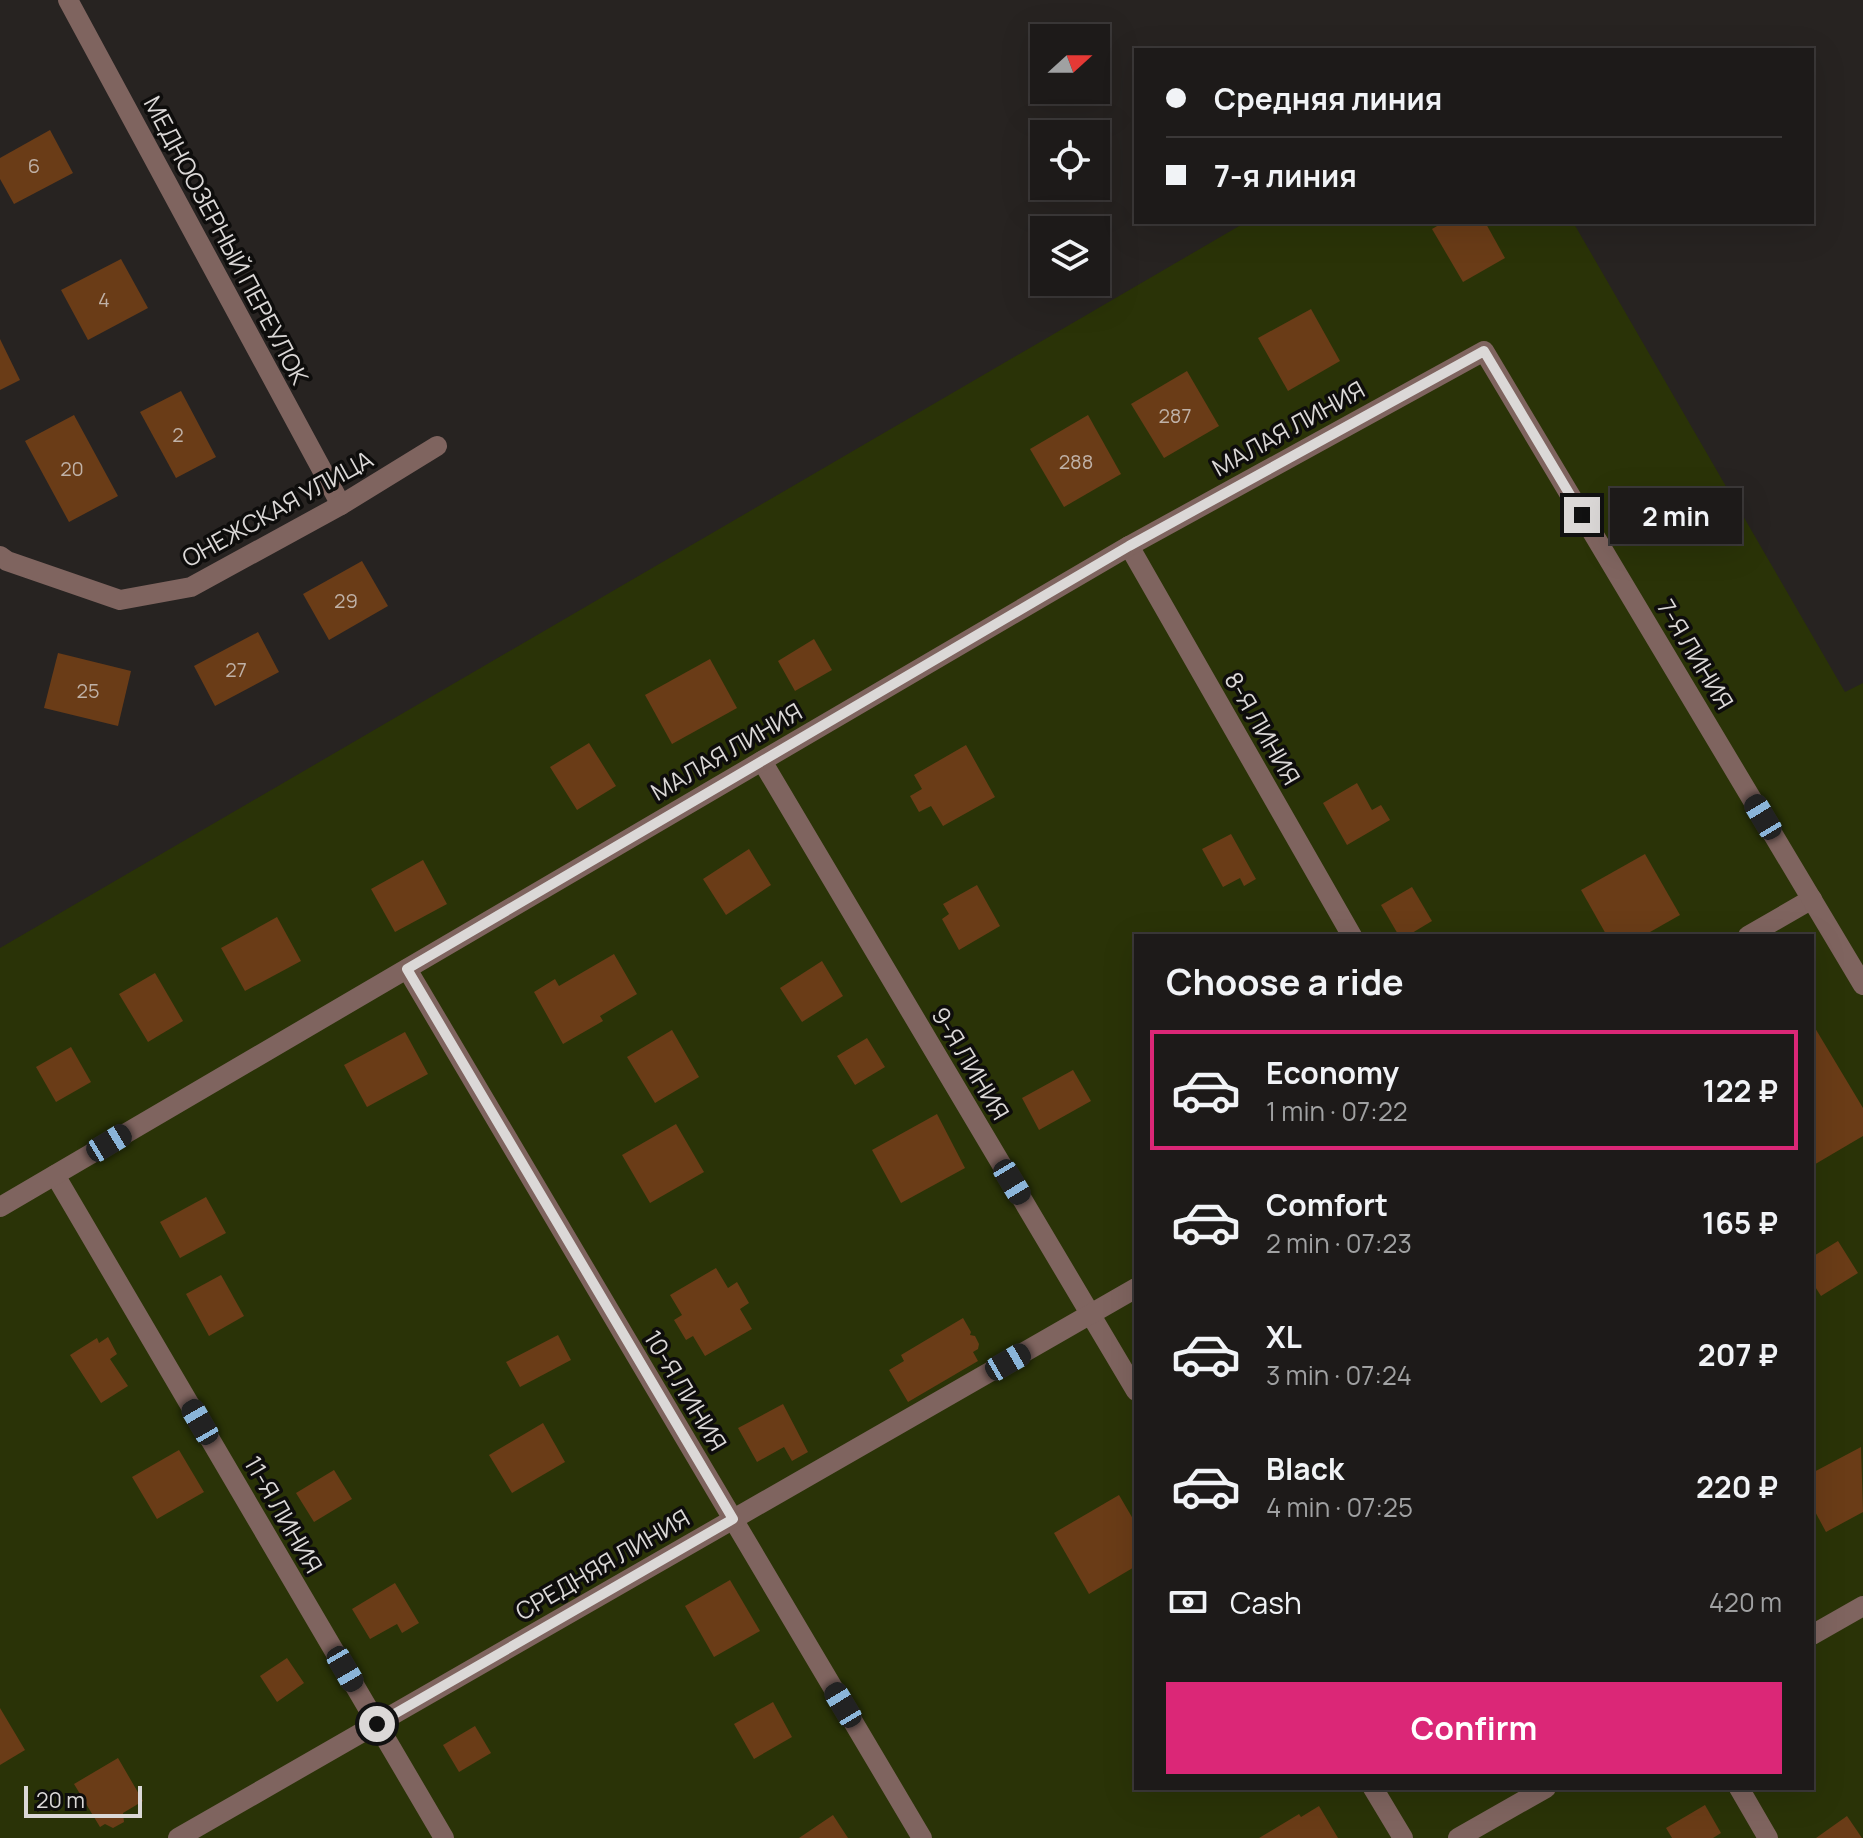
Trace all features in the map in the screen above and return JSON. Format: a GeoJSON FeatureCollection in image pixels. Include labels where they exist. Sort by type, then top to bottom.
{"type":"FeatureCollection","features":[{"type":"Feature","properties":{"kind":"street","name":"МЕДНООЗЕРНЫЙ ПЕРЕУЛОК"},"geometry":{"type":"LineString","coordinates":[[68,0],[341,505]]}},
{"type":"Feature","properties":{"kind":"street","name":"МАЛАЯ ЛИНИЯ"},"geometry":{"type":"LineString","coordinates":[[0,1207],[1129,546],[1484,351]]}},
{"type":"Feature","properties":{"kind":"street","name":"7-Я ЛИНИЯ"},"geometry":{"type":"LineString","coordinates":[[1484,351],[1863,985]]}},
{"type":"Feature","properties":{"kind":"street","name":"ОНЕЖСКАЯ УЛИЦА"},"geometry":{"type":"LineString","coordinates":[[0,556],[120,600],[191,587],[341,505],[437,446]]}},
{"type":"Feature","properties":{"kind":"street","name":"8-Я ЛИНИЯ"},"geometry":{"type":"LineString","coordinates":[[1129,546],[1351,934]]}},
{"type":"Feature","properties":{"kind":"street","name":"9-Я ЛИНИЯ"},"geometry":{"type":"LineString","coordinates":[[762,761],[1134,1388]]}},
{"type":"Feature","properties":{"kind":"street"},"geometry":{"type":"LineString","coordinates":[[1751,934],[1812,899]]}},
{"type":"Feature","properties":{"kind":"street","name":"10-Я ЛИНИЯ"},"geometry":{"type":"LineString","coordinates":[[407,969],[922,1838]]}},
{"type":"Feature","properties":{"kind":"street","name":"11-Я ЛИНИЯ"},"geometry":{"type":"LineString","coordinates":[[55,1175],[444,1838]]}},
{"type":"Feature","properties":{"kind":"street","name":"СРЕДНЯЯ ЛИНИЯ"},"geometry":{"type":"LineString","coordinates":[[178,1838],[1134,1289]]}},
{"type":"Feature","properties":{"kind":"street"},"geometry":{"type":"LineString","coordinates":[[1814,1634],[1863,1606]]}},
{"type":"Feature","properties":{"kind":"street"},"geometry":{"type":"LineString","coordinates":[[1374,1790],[1403,1838]]}},
{"type":"Feature","properties":{"kind":"street"},"geometry":{"type":"LineString","coordinates":[[1458,1838],[1542,1790]]}},
{"type":"Feature","properties":{"kind":"street"},"geometry":{"type":"LineString","coordinates":[[1740,1790],[1768,1838]]}},
{"type":"Feature","properties":{"kind":"green space"},"geometry":{"type":"Polygon","coordinates":[[[1243,224],[1574,224],[1845,692],[1863,683],[1863,1838],[0,1838],[0,948],[1243,224]]]}},
{"type":"Feature","properties":{"kind":"building"},"geometry":{"type":"Polygon","coordinates":[[[50,130],[73,173],[14,204],[0,179],[0,158],[50,130]]]}},
{"type":"Feature","properties":{"kind":"building"},"geometry":{"type":"Polygon","coordinates":[[[1441,224],[1486,224],[1505,258],[1463,282],[1432,229],[1441,224]]]}},
{"type":"Feature","properties":{"kind":"building"},"geometry":{"type":"Polygon","coordinates":[[[121,259],[148,308],[88,340],[61,290],[121,259]]]}},
{"type":"Feature","properties":{"kind":"building"},"geometry":{"type":"Polygon","coordinates":[[[1311,309],[1340,361],[1288,391],[1258,338],[1311,309]]]}},
{"type":"Feature","properties":{"kind":"building"},"geometry":{"type":"Polygon","coordinates":[[[0,339],[20,380],[0,390],[0,339]]]}},
{"type":"Feature","properties":{"kind":"building"},"geometry":{"type":"Polygon","coordinates":[[[1187,371],[1219,426],[1164,458],[1131,404],[1187,371]]]}},
{"type":"Feature","properties":{"kind":"building"},"geometry":{"type":"Polygon","coordinates":[[[181,391],[216,457],[176,478],[140,412],[181,391]]]}},
{"type":"Feature","properties":{"kind":"building"},"geometry":{"type":"Polygon","coordinates":[[[74,415],[118,496],[69,522],[25,441],[74,415]]]}},
{"type":"Feature","properties":{"kind":"building"},"geometry":{"type":"Polygon","coordinates":[[[1088,415],[1121,474],[1064,507],[1030,449],[1088,415]]]}},
{"type":"Feature","properties":{"kind":"building"},"geometry":{"type":"Polygon","coordinates":[[[362,561],[388,606],[329,640],[303,594],[362,561]]]}},
{"type":"Feature","properties":{"kind":"building"},"geometry":{"type":"Polygon","coordinates":[[[258,632],[279,672],[215,706],[194,666],[258,632]]]}},
{"type":"Feature","properties":{"kind":"building"},"geometry":{"type":"Polygon","coordinates":[[[814,639],[832,670],[795,691],[778,661],[814,639]]]}},
{"type":"Feature","properties":{"kind":"building"},"geometry":{"type":"Polygon","coordinates":[[[58,653],[131,671],[118,726],[44,708],[58,653]]]}},
{"type":"Feature","properties":{"kind":"building"},"geometry":{"type":"Polygon","coordinates":[[[710,659],[737,708],[672,744],[645,695],[710,659]]]}},
{"type":"Feature","properties":{"kind":"building"},"geometry":{"type":"Polygon","coordinates":[[[589,743],[616,786],[577,810],[550,767],[589,743]]]}},
{"type":"Feature","properties":{"kind":"building"},"geometry":{"type":"Polygon","coordinates":[[[966,745],[995,797],[943,826],[931,806],[919,812],[910,796],[922,789],[914,775],[966,745]]]}},
{"type":"Feature","properties":{"kind":"building"},"geometry":{"type":"Polygon","coordinates":[[[1357,783],[1372,810],[1381,805],[1390,820],[1347,845],[1323,803],[1357,783]]]}},
{"type":"Feature","properties":{"kind":"building"},"geometry":{"type":"Polygon","coordinates":[[[1231,834],[1256,879],[1244,886],[1240,878],[1223,887],[1202,849],[1231,834]]]}},
{"type":"Feature","properties":{"kind":"building"},"geometry":{"type":"Polygon","coordinates":[[[749,849],[771,885],[726,915],[703,879],[749,849]]]}},
{"type":"Feature","properties":{"kind":"building"},"geometry":{"type":"Polygon","coordinates":[[[1645,854],[1680,915],[1647,934],[1606,934],[1581,890],[1645,854]]]}},
{"type":"Feature","properties":{"kind":"building"},"geometry":{"type":"Polygon","coordinates":[[[423,860],[447,904],[395,932],[371,889],[423,860]]]}},
{"type":"Feature","properties":{"kind":"building"},"geometry":{"type":"Polygon","coordinates":[[[977,885],[1000,926],[959,950],[942,919],[949,914],[943,904],[977,885]]]}},
{"type":"Feature","properties":{"kind":"building"},"geometry":{"type":"Polygon","coordinates":[[[1412,887],[1432,921],[1410,934],[1398,934],[1381,905],[1412,887]]]}},
{"type":"Feature","properties":{"kind":"building"},"geometry":{"type":"Polygon","coordinates":[[[277,917],[301,961],[245,991],[221,948],[277,917]]]}},
{"type":"Feature","properties":{"kind":"building"},"geometry":{"type":"Polygon","coordinates":[[[614,954],[637,994],[600,1016],[603,1021],[563,1044],[534,992],[555,979],[559,986],[614,954]]]}},
{"type":"Feature","properties":{"kind":"building"},"geometry":{"type":"Polygon","coordinates":[[[822,961],[843,996],[802,1022],[780,988],[822,961]]]}},
{"type":"Feature","properties":{"kind":"building"},"geometry":{"type":"Polygon","coordinates":[[[155,973],[183,1021],[148,1042],[119,994],[155,973]]]}},
{"type":"Feature","properties":{"kind":"building"},"geometry":{"type":"Polygon","coordinates":[[[1814,1029],[1863,1108],[1863,1136],[1814,1165],[1814,1029]]]}},
{"type":"Feature","properties":{"kind":"building"},"geometry":{"type":"Polygon","coordinates":[[[672,1030],[699,1077],[655,1103],[627,1057],[672,1030]]]}},
{"type":"Feature","properties":{"kind":"building"},"geometry":{"type":"Polygon","coordinates":[[[405,1032],[428,1074],[367,1107],[344,1065],[405,1032]]]}},
{"type":"Feature","properties":{"kind":"building"},"geometry":{"type":"Polygon","coordinates":[[[867,1038],[885,1067],[855,1085],[837,1056],[867,1038]]]}},
{"type":"Feature","properties":{"kind":"building"},"geometry":{"type":"Polygon","coordinates":[[[71,1047],[91,1082],[56,1102],[36,1067],[71,1047]]]}},
{"type":"Feature","properties":{"kind":"building"},"geometry":{"type":"Polygon","coordinates":[[[1073,1070],[1091,1101],[1039,1130],[1022,1098],[1073,1070]]]}},
{"type":"Feature","properties":{"kind":"building"},"geometry":{"type":"Polygon","coordinates":[[[937,1114],[965,1168],[901,1203],[872,1150],[937,1114]]]}},
{"type":"Feature","properties":{"kind":"building"},"geometry":{"type":"Polygon","coordinates":[[[676,1124],[704,1172],[650,1203],[622,1155],[676,1124]]]}},
{"type":"Feature","properties":{"kind":"building"},"geometry":{"type":"Polygon","coordinates":[[[206,1197],[226,1233],[180,1258],[160,1222],[206,1197]]]}},
{"type":"Feature","properties":{"kind":"building"},"geometry":{"type":"Polygon","coordinates":[[[1838,1241],[1858,1273],[1821,1296],[1814,1285],[1814,1256],[1838,1241]]]}},
{"type":"Feature","properties":{"kind":"building"},"geometry":{"type":"Polygon","coordinates":[[[716,1268],[728,1288],[737,1282],[749,1303],[740,1309],[752,1329],[705,1356],[693,1336],[686,1340],[674,1320],[682,1315],[670,1295],[716,1268]]]}},
{"type":"Feature","properties":{"kind":"building"},"geometry":{"type":"Polygon","coordinates":[[[221,1275],[244,1316],[209,1336],[186,1294],[221,1275]]]}},
{"type":"Feature","properties":{"kind":"building"},"geometry":{"type":"Polygon","coordinates":[[[963,1318],[970,1335],[975,1336],[979,1344],[973,1352],[978,1361],[908,1402],[889,1370],[904,1361],[901,1355],[963,1318]]]}},
{"type":"Feature","properties":{"kind":"building"},"geometry":{"type":"Polygon","coordinates":[[[558,1335],[571,1360],[520,1387],[506,1362],[558,1335]]]}},
{"type":"Feature","properties":{"kind":"building"},"geometry":{"type":"Polygon","coordinates":[[[108,1337],[117,1354],[110,1359],[128,1386],[101,1403],[70,1355],[97,1338],[99,1343],[108,1337]]]}},
{"type":"Feature","properties":{"kind":"building"},"geometry":{"type":"Polygon","coordinates":[[[783,1404],[808,1452],[792,1461],[784,1447],[757,1462],[738,1428],[783,1404]]]}},
{"type":"Feature","properties":{"kind":"building"},"geometry":{"type":"Polygon","coordinates":[[[543,1423],[565,1462],[512,1493],[489,1455],[543,1423]]]}},
{"type":"Feature","properties":{"kind":"building"},"geometry":{"type":"Polygon","coordinates":[[[1861,1447],[1863,1512],[1826,1532],[1814,1510],[1814,1472],[1861,1447]]]}},
{"type":"Feature","properties":{"kind":"building"},"geometry":{"type":"Polygon","coordinates":[[[179,1450],[204,1492],[157,1519],[132,1477],[179,1450]]]}},
{"type":"Feature","properties":{"kind":"building"},"geometry":{"type":"Polygon","coordinates":[[[334,1470],[352,1499],[314,1522],[296,1493],[334,1470]]]}},
{"type":"Feature","properties":{"kind":"building"},"geometry":{"type":"Polygon","coordinates":[[[1119,1495],[1134,1521],[1134,1567],[1089,1594],[1054,1533],[1119,1495]]]}},
{"type":"Feature","properties":{"kind":"building"},"geometry":{"type":"Polygon","coordinates":[[[730,1580],[760,1631],[714,1657],[685,1606],[730,1580]]]}},
{"type":"Feature","properties":{"kind":"building"},"geometry":{"type":"Polygon","coordinates":[[[395,1583],[419,1623],[402,1633],[397,1624],[370,1639],[352,1609],[395,1583]]]}},
{"type":"Feature","properties":{"kind":"building"},"geometry":{"type":"Polygon","coordinates":[[[287,1658],[304,1683],[277,1702],[260,1676],[287,1658]]]}},
{"type":"Feature","properties":{"kind":"building"},"geometry":{"type":"Polygon","coordinates":[[[773,1702],[792,1737],[754,1759],[734,1724],[773,1702]]]}},
{"type":"Feature","properties":{"kind":"building"},"geometry":{"type":"Polygon","coordinates":[[[0,1708],[25,1750],[0,1765],[0,1708]]]}},
{"type":"Feature","properties":{"kind":"building"},"geometry":{"type":"Polygon","coordinates":[[[475,1726],[491,1753],[459,1772],[443,1745],[475,1726]]]}},
{"type":"Feature","properties":{"kind":"building"},"geometry":{"type":"Polygon","coordinates":[[[118,1758],[143,1801],[123,1813],[124,1822],[113,1828],[105,1824],[100,1827],[74,1784],[118,1758]]]}},
{"type":"Feature","properties":{"kind":"building"},"geometry":{"type":"Polygon","coordinates":[[[1705,1805],[1721,1833],[1713,1838],[1672,1838],[1666,1828],[1705,1805]]]}},
{"type":"Feature","properties":{"kind":"building"},"geometry":{"type":"Polygon","coordinates":[[[1319,1806],[1338,1838],[1259,1838],[1299,1814],[1301,1817],[1319,1806]]]}},
{"type":"Feature","properties":{"kind":"building"},"geometry":{"type":"Polygon","coordinates":[[[833,1815],[848,1838],[799,1838],[833,1815]]]}},
{"type":"Feature","properties":{"kind":"building"},"geometry":{"type":"Polygon","coordinates":[[[1847,1816],[1862,1838],[1816,1838],[1847,1816]]]}},
{"type":"Feature","properties":{"kind":"route"},"geometry":{"type":"LineString","coordinates":[[377,1724],[733,1519],[407,969],[1129,546],[1484,351],[1582,515]]}}]}
